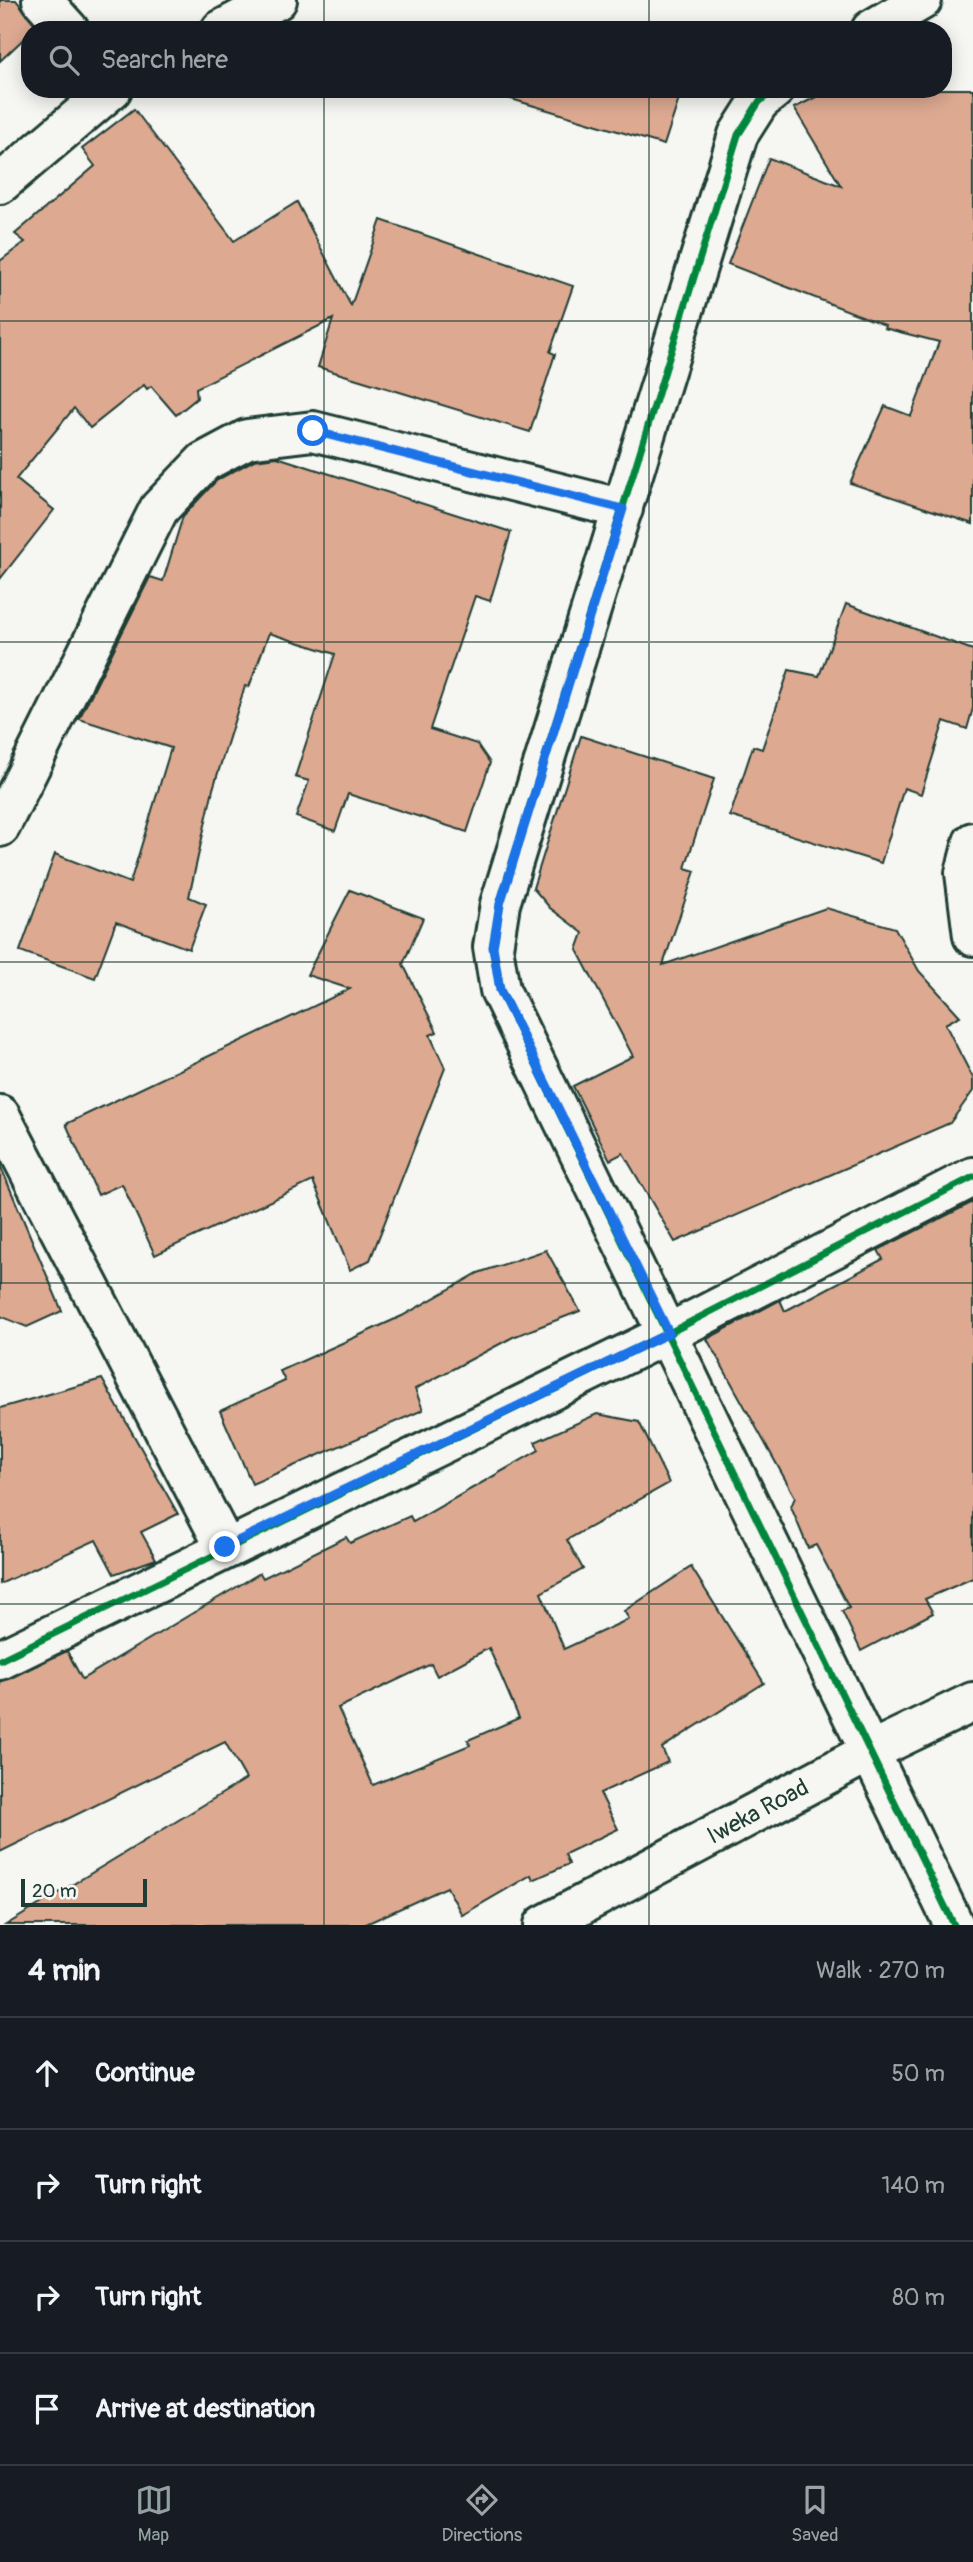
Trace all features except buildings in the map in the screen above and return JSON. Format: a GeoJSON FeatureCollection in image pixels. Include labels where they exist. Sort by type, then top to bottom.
{"type":"FeatureCollection","features":[{"type":"Feature","properties":{"kind":"street"},"geometry":{"type":"LineString","coordinates":[[42,0],[61,21]]}},
{"type":"Feature","properties":{"kind":"street"},"geometry":{"type":"LineString","coordinates":[[238,21],[277,0]]}},
{"type":"Feature","properties":{"kind":"street"},"geometry":{"type":"LineString","coordinates":[[886,21],[922,0]]}},
{"type":"Feature","properties":{"kind":"street"},"geometry":{"type":"LineString","coordinates":[[0,184],[101,98]]}},
{"type":"Feature","properties":{"kind":"street"},"geometry":{"type":"LineString","coordinates":[[763,98],[738,135],[500,904],[493,947],[500,990],[669,1333],[954,1925]]}},
{"type":"Feature","properties":{"kind":"street"},"geometry":{"type":"LineString","coordinates":[[0,827],[159,509],[204,462],[247,439],[313,431],[623,509]]}},
{"type":"Feature","properties":{"kind":"street"},"geometry":{"type":"LineString","coordinates":[[973,842],[965,873],[973,936]]}},
{"type":"Feature","properties":{"kind":"street"},"geometry":{"type":"LineString","coordinates":[[4,1133],[225,1547]]}},
{"type":"Feature","properties":{"kind":"street"},"geometry":{"type":"LineString","coordinates":[[0,1660],[225,1547],[669,1333],[973,1177]]}},
{"type":"Feature","properties":{"kind":"street","name":"Iweka Road"},"geometry":{"type":"LineString","coordinates":[[544,1925],[871,1751],[973,1702]]}},
{"type":"Feature","properties":{"kind":"cycle path"},"geometry":{"type":"LineString","coordinates":[[764,98],[738,135],[500,904],[493,947],[500,990],[954,1925]]}},
{"type":"Feature","properties":{"kind":"cycle path"},"geometry":{"type":"LineString","coordinates":[[0,1660],[669,1333],[973,1177]]}},
{"type":"Feature","properties":{"kind":"route"},"geometry":{"type":"LineString","coordinates":[[225,1547],[669,1333],[500,990],[493,947],[500,904],[623,509],[313,431]]}}]}
